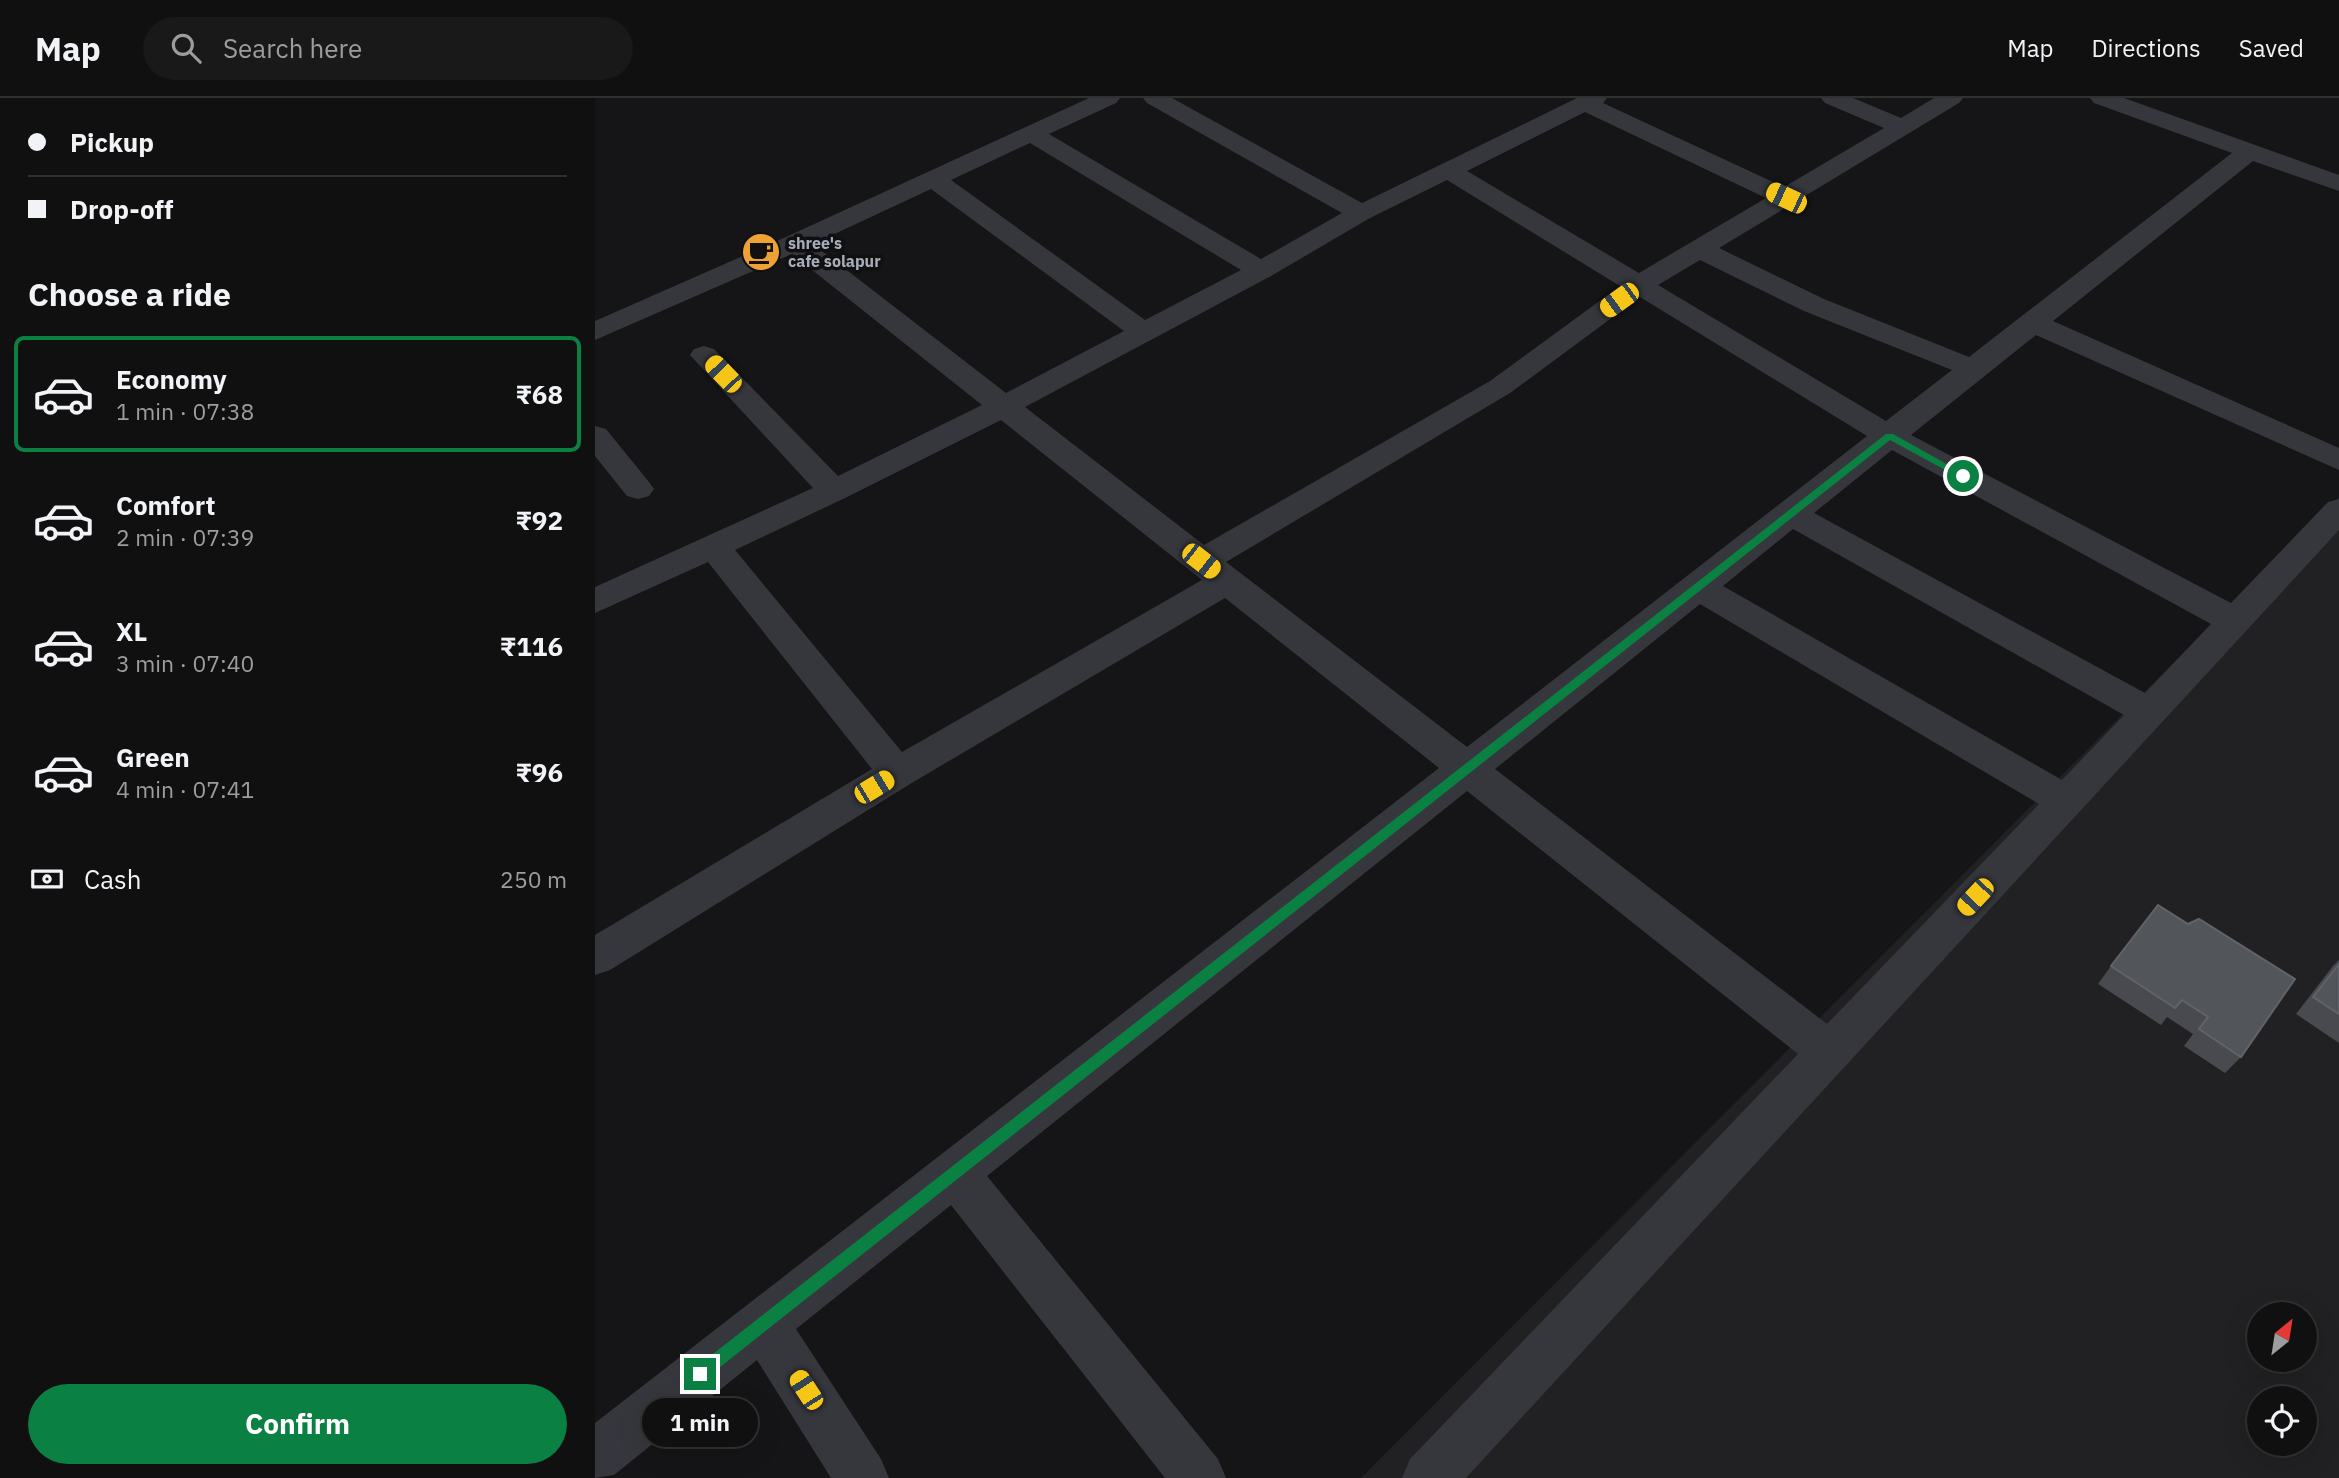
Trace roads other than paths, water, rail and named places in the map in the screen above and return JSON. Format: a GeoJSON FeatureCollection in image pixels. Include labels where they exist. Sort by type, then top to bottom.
{"type":"FeatureCollection","features":[{"type":"Feature","properties":{"kind":"street"},"geometry":{"type":"LineString","coordinates":[[595,331],[795,243],[1108,98]]}},
{"type":"Feature","properties":{"kind":"street"},"geometry":{"type":"LineString","coordinates":[[1155,98],[1361,213]]}},
{"type":"Feature","properties":{"kind":"street"},"geometry":{"type":"LineString","coordinates":[[1833,98],[1901,127]]}},
{"type":"Feature","properties":{"kind":"street"},"geometry":{"type":"LineString","coordinates":[[595,957],[897,773],[1500,387],[1639,285],[1951,98]]}},
{"type":"Feature","properties":{"kind":"street"},"geometry":{"type":"LineString","coordinates":[[2102,98],[2339,183]]}},
{"type":"Feature","properties":{"kind":"street"},"geometry":{"type":"LineString","coordinates":[[595,601],[834,491],[1004,406],[1261,270],[1361,213],[1590,100],[1786,198]]}},
{"type":"Feature","properties":{"kind":"street"},"geometry":{"type":"LineString","coordinates":[[1031,134],[1261,270]]}},
{"type":"Feature","properties":{"kind":"street"},"geometry":{"type":"LineString","coordinates":[[595,1456],[2249,152]]}},
{"type":"Feature","properties":{"kind":"street"},"geometry":{"type":"LineString","coordinates":[[1448,170],[1889,436],[2235,621]]}},
{"type":"Feature","properties":{"kind":"street"},"geometry":{"type":"LineString","coordinates":[[933,179],[1143,332]]}},
{"type":"Feature","properties":{"kind":"street"},"geometry":{"type":"LineString","coordinates":[[795,243],[1829,1052]]}},
{"type":"Feature","properties":{"kind":"street"},"geometry":{"type":"LineString","coordinates":[[1699,249],[1814,305],[1974,369]]}},
{"type":"Feature","properties":{"kind":"street"},"geometry":{"type":"LineString","coordinates":[[2033,323],[2339,460]]}},
{"type":"Feature","properties":{"kind":"street"},"geometry":{"type":"LineString","coordinates":[[704,355],[834,491]]}},
{"type":"Feature","properties":{"kind":"street"},"geometry":{"type":"LineString","coordinates":[[595,436],[638,489]]}},
{"type":"Feature","properties":{"kind":"street"},"geometry":{"type":"LineString","coordinates":[[1429,1478],[2339,510]]}},
{"type":"Feature","properties":{"kind":"street"},"geometry":{"type":"LineString","coordinates":[[1791,514],[2150,712]]}},
{"type":"Feature","properties":{"kind":"street"},"geometry":{"type":"LineString","coordinates":[[715,546],[750,594],[897,773]]}},
{"type":"Feature","properties":{"kind":"street"},"geometry":{"type":"LineString","coordinates":[[1698,587],[2066,801]]}},
{"type":"Feature","properties":{"kind":"street"},"geometry":{"type":"LineString","coordinates":[[955,1173],[1199,1478]]}},
{"type":"Feature","properties":{"kind":"street"},"geometry":{"type":"LineString","coordinates":[[763,1324],[862,1478]]}},
{"type":"Feature","properties":{"kind":"place","name":"shree's cafe solapur"},"geometry":{"type":"Point","coordinates":[761,252]}}]}
